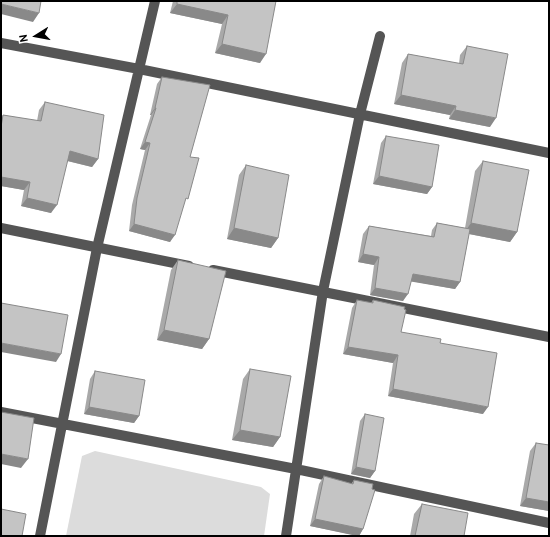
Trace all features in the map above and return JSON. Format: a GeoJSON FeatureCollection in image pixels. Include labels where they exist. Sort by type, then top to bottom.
{"type":"FeatureCollection","features":[{"type":"Feature","properties":{"kind":"street"},"geometry":{"type":"LineString","coordinates":[[40,536],[97,248],[155,1]]}},
{"type":"Feature","properties":{"kind":"street"},"geometry":{"type":"LineString","coordinates":[[286,536],[323,291],[360,114],[380,36]]}},
{"type":"Feature","properties":{"kind":"street"},"geometry":{"type":"LineString","coordinates":[[1,43],[139,69],[549,154]]}},
{"type":"Feature","properties":{"kind":"street"},"geometry":{"type":"LineString","coordinates":[[1,228],[549,337]]}},
{"type":"Feature","properties":{"kind":"street"},"geometry":{"type":"LineString","coordinates":[[1,412],[296,469],[549,523]]}},
{"type":"Feature","properties":{"kind":"shaded area"},"geometry":{"type":"Polygon","coordinates":[[[95,451],[261,487],[270,494],[264,536],[66,536],[82,456],[95,451]]]}},
{"type":"Feature","properties":{"kind":"building"},"geometry":{"type":"Polygon","coordinates":[[[1,1],[41,1],[39,13],[1,4],[1,1]]]}},
{"type":"Feature","properties":{"kind":"building"},"geometry":{"type":"Polygon","coordinates":[[[177,1],[276,1],[266,54],[222,44],[228,15],[177,4],[177,1]]]}},
{"type":"Feature","properties":{"kind":"building"},"geometry":{"type":"Polygon","coordinates":[[[467,46],[508,54],[496,118],[455,110],[456,106],[401,95],[408,54],[463,64],[467,46]]]}},
{"type":"Feature","properties":{"kind":"building"},"geometry":{"type":"Polygon","coordinates":[[[162,77],[210,85],[190,157],[199,158],[188,199],[186,198],[175,235],[134,224],[137,198],[150,143],[145,142],[156,108],[162,77]]]}},
{"type":"Feature","properties":{"kind":"building"},"geometry":{"type":"Polygon","coordinates":[[[45,102],[104,115],[98,159],[70,151],[57,205],[27,198],[30,182],[1,177],[1,127],[3,115],[41,121],[45,102]]]}},
{"type":"Feature","properties":{"kind":"building"},"geometry":{"type":"Polygon","coordinates":[[[386,136],[439,145],[432,187],[379,176],[386,136]]]}},
{"type":"Feature","properties":{"kind":"building"},"geometry":{"type":"Polygon","coordinates":[[[483,161],[529,170],[517,232],[471,223],[483,161]]]}},
{"type":"Feature","properties":{"kind":"building"},"geometry":{"type":"Polygon","coordinates":[[[246,165],[289,175],[278,238],[234,228],[246,165]]]}},
{"type":"Feature","properties":{"kind":"building"},"geometry":{"type":"Polygon","coordinates":[[[437,223],[470,229],[460,282],[413,274],[408,294],[375,288],[379,257],[363,254],[369,226],[434,237],[437,223]]]}},
{"type":"Feature","properties":{"kind":"building"},"geometry":{"type":"Polygon","coordinates":[[[178,260],[226,271],[209,339],[164,330],[178,260]]]}},
{"type":"Feature","properties":{"kind":"building"},"geometry":{"type":"Polygon","coordinates":[[[357,300],[373,303],[373,300],[405,307],[404,309],[406,310],[401,332],[441,339],[440,343],[497,353],[488,407],[393,389],[398,355],[348,347],[357,300]]]}},
{"type":"Feature","properties":{"kind":"building"},"geometry":{"type":"Polygon","coordinates":[[[1,303],[68,315],[61,354],[1,343],[1,303]]]}},
{"type":"Feature","properties":{"kind":"building"},"geometry":{"type":"Polygon","coordinates":[[[250,369],[291,376],[280,437],[240,430],[250,369]]]}},
{"type":"Feature","properties":{"kind":"building"},"geometry":{"type":"Polygon","coordinates":[[[95,371],[145,380],[139,416],[89,407],[95,371]]]}},
{"type":"Feature","properties":{"kind":"building"},"geometry":{"type":"Polygon","coordinates":[[[1,412],[34,418],[28,459],[1,454],[1,412]]]}},
{"type":"Feature","properties":{"kind":"building"},"geometry":{"type":"Polygon","coordinates":[[[365,414],[384,418],[375,471],[356,467],[365,414]]]}},
{"type":"Feature","properties":{"kind":"building"},"geometry":{"type":"Polygon","coordinates":[[[536,443],[549,445],[549,502],[526,498],[536,443]]]}},
{"type":"Feature","properties":{"kind":"building"},"geometry":{"type":"Polygon","coordinates":[[[324,476],[353,484],[354,480],[373,484],[372,489],[375,490],[363,529],[315,519],[324,476]]]}},
{"type":"Feature","properties":{"kind":"building"},"geometry":{"type":"Polygon","coordinates":[[[422,504],[468,513],[464,536],[415,536],[422,504]]]}},
{"type":"Feature","properties":{"kind":"building"},"geometry":{"type":"Polygon","coordinates":[[[1,509],[26,514],[22,536],[1,536],[1,509]]]}}]}
